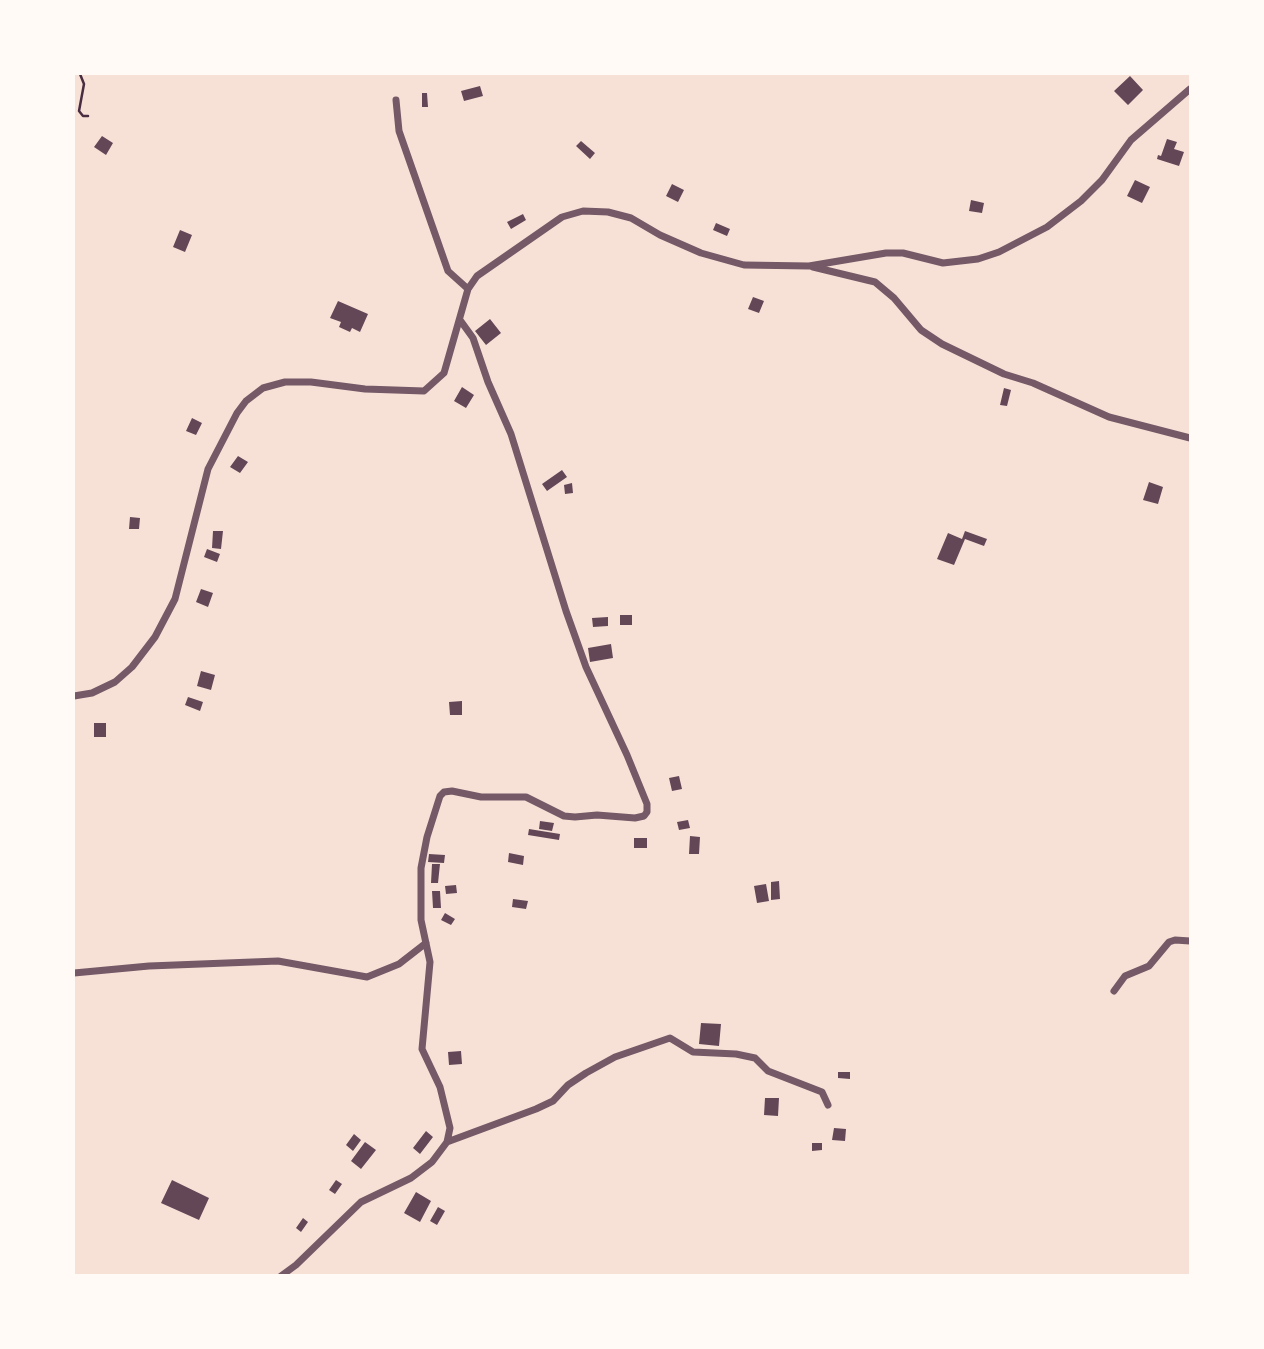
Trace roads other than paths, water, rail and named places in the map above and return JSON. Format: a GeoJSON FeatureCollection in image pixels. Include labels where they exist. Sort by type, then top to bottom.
{"type":"FeatureCollection","features":[{"type":"Feature","properties":{"kind":"street"},"geometry":{"type":"LineString","coordinates":[[74,696],[92,693],[115,682],[132,667],[155,637],[175,599],[208,469],[246,401],[263,388],[285,382],[424,391],[444,373],[468,289],[477,276],[562,217],[583,211],[608,212],[631,218],[660,235],[701,253],[744,265],[809,266],[886,253],[903,253],[943,262],[978,259],[999,252],[1047,227],[1081,201],[1102,180],[1131,140],[1191,89]]}},
{"type":"Feature","properties":{"kind":"street"},"geometry":{"type":"LineString","coordinates":[[396,100],[399,131],[448,271],[468,289]]}},
{"type":"Feature","properties":{"kind":"street"},"geometry":{"type":"LineString","coordinates":[[809,266],[875,282],[894,298],[921,330],[942,344],[1004,374],[1033,383],[1109,417],[1191,438]]}},
{"type":"Feature","properties":{"kind":"street"},"geometry":{"type":"LineString","coordinates":[[282,1276],[361,1202],[411,1178],[432,1162],[447,1142],[450,1128],[440,1087],[422,1049],[430,962],[421,920],[421,868],[435,806],[444,792],[481,797],[526,797],[564,816],[635,818],[644,816],[646,812],[647,804],[627,755],[586,667],[511,433],[488,382],[473,338],[460,320]]}},
{"type":"Feature","properties":{"kind":"street"},"geometry":{"type":"LineString","coordinates":[[1114,991],[1125,976],[1149,965],[1169,942],[1191,941]]}},
{"type":"Feature","properties":{"kind":"street"},"geometry":{"type":"LineString","coordinates":[[74,973],[149,966],[278,961],[367,977],[399,964],[426,943]]}},
{"type":"Feature","properties":{"kind":"street"},"geometry":{"type":"LineString","coordinates":[[447,1142],[536,1109],[553,1101],[568,1085],[615,1057],[670,1038],[693,1052],[736,1054],[755,1058],[768,1071],[822,1092],[828,1105]]}}]}
